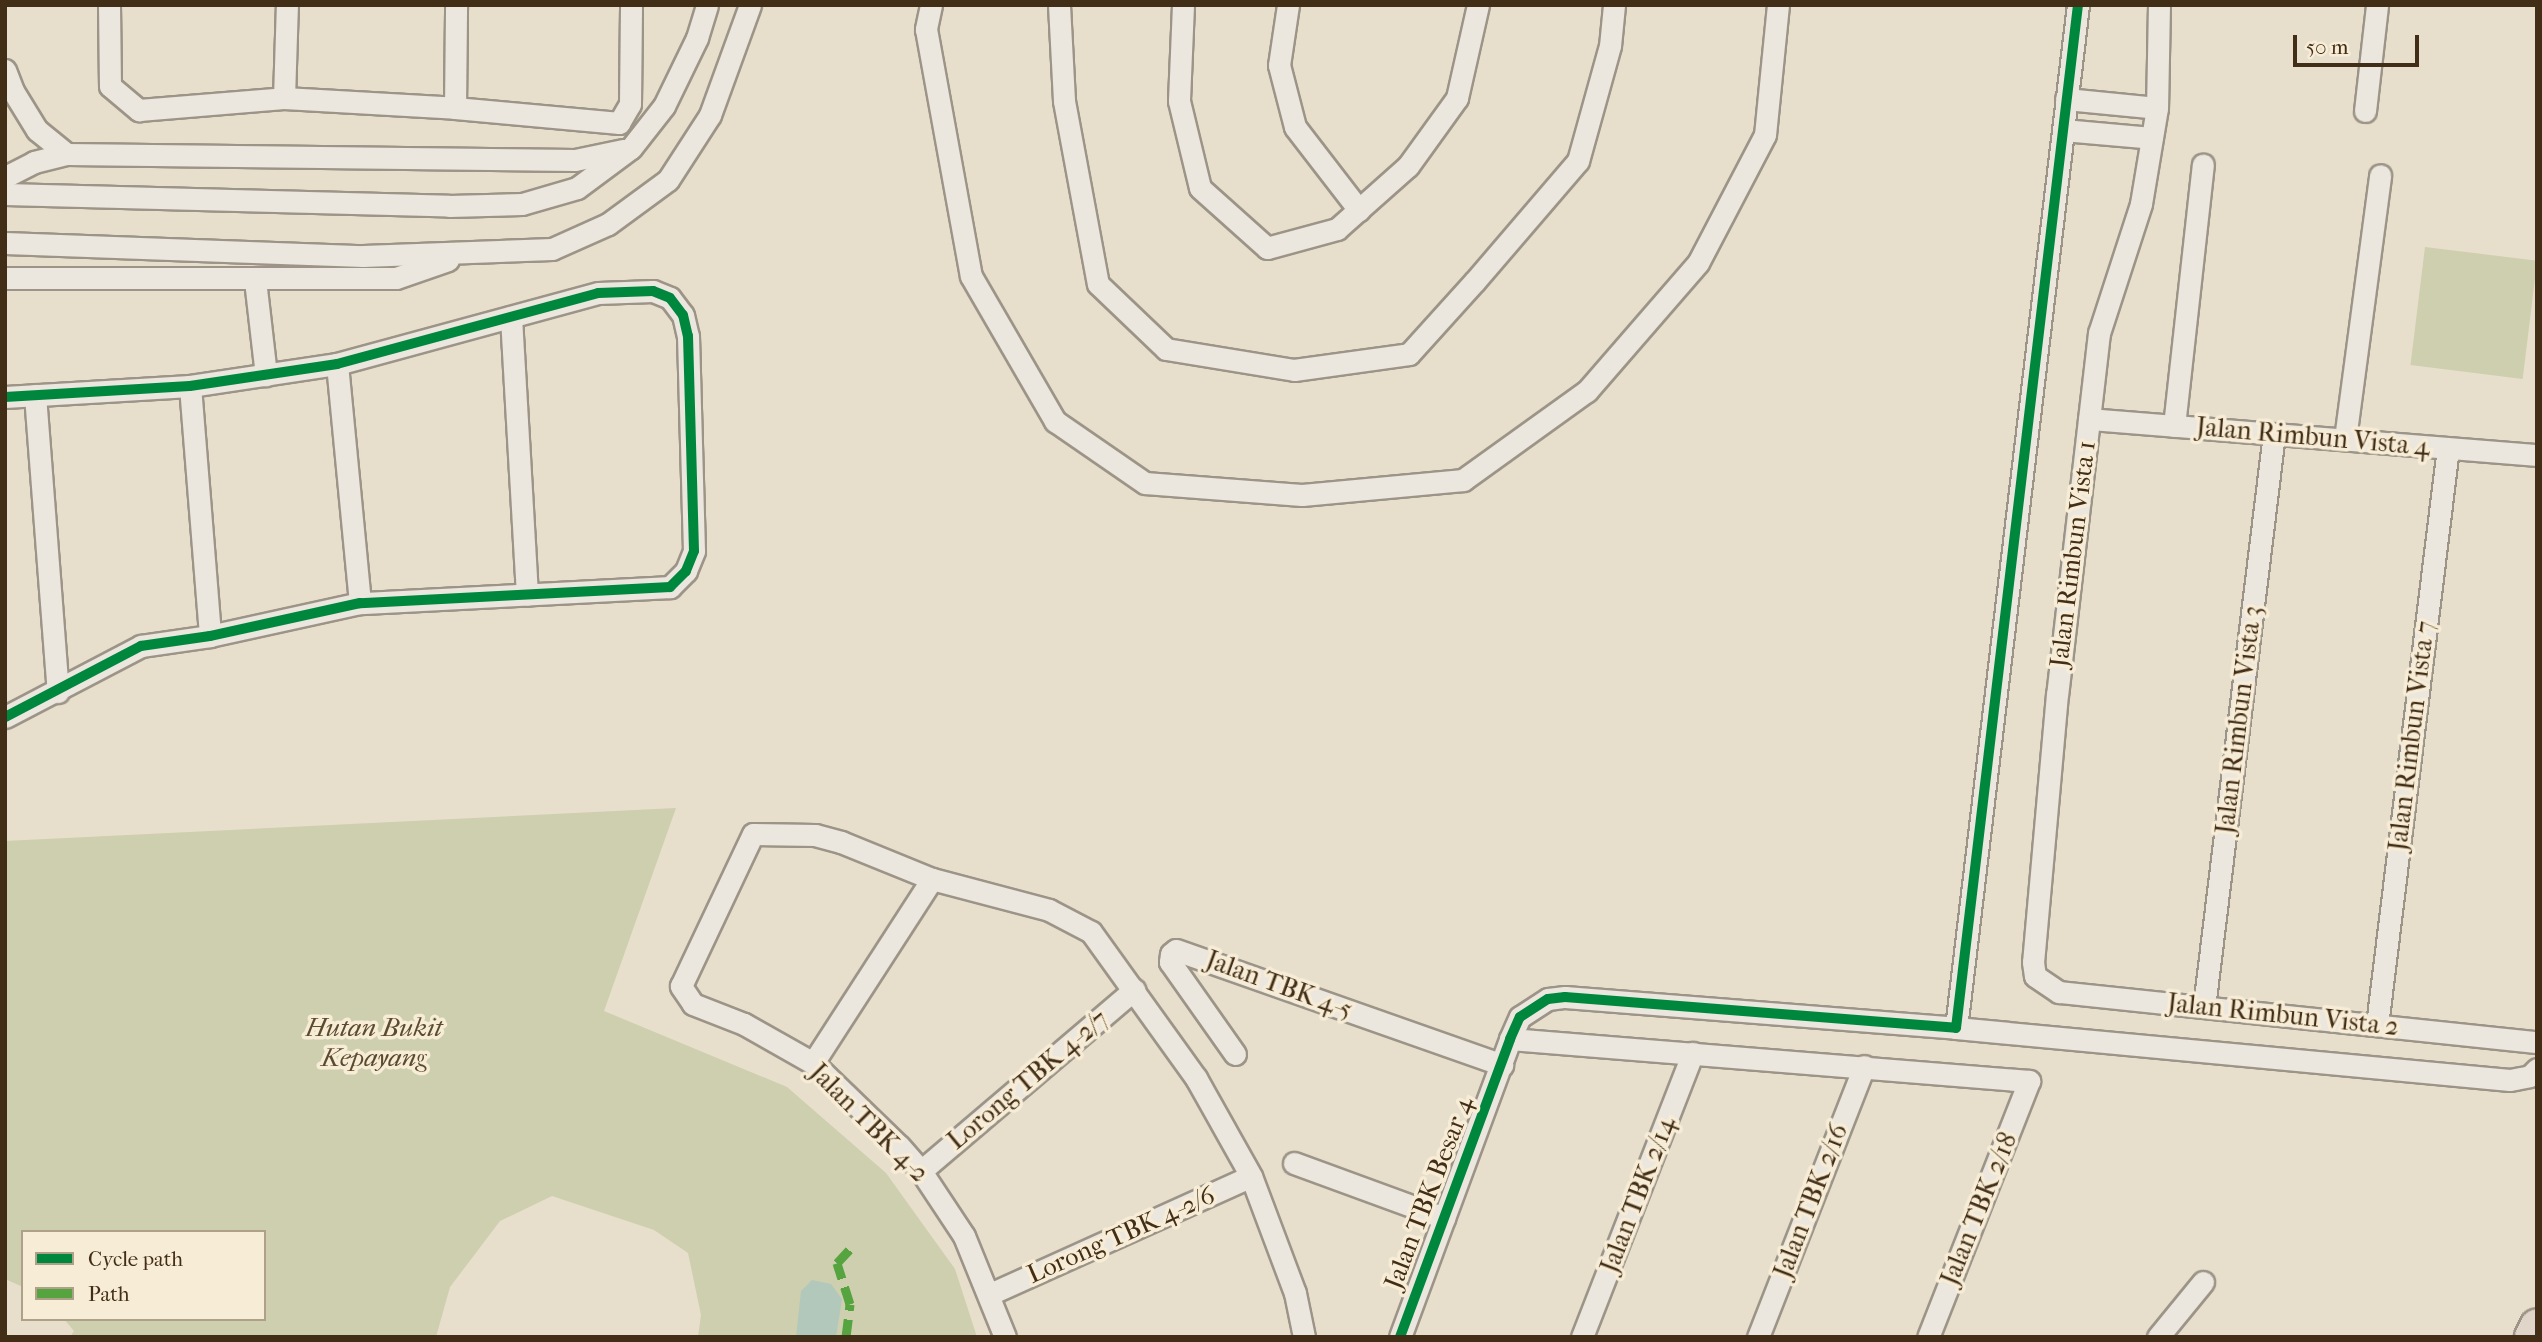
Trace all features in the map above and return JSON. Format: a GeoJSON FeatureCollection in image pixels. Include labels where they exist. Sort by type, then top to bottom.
{"type":"FeatureCollection","features":[{"type":"Feature","properties":{"kind":"highway"},"geometry":{"type":"LineString","coordinates":[[2531,1337],[2537,1325]]}},
{"type":"Feature","properties":{"kind":"street"},"geometry":{"type":"LineString","coordinates":[[109,5],[110,86],[139,110],[284,98],[455,108],[619,123],[630,104],[631,5]]}},
{"type":"Feature","properties":{"kind":"street"},"geometry":{"type":"LineString","coordinates":[[284,98],[288,5]]}},
{"type":"Feature","properties":{"kind":"street"},"geometry":{"type":"LineString","coordinates":[[455,108],[456,5]]}},
{"type":"Feature","properties":{"kind":"street"},"geometry":{"type":"LineString","coordinates":[[5,194],[449,206],[523,204],[577,188],[631,148],[664,106],[697,38],[707,5]]}},
{"type":"Feature","properties":{"kind":"street"},"geometry":{"type":"LineString","coordinates":[[5,243],[363,256],[552,250],[608,224],[668,180],[710,115],[750,5]]}},
{"type":"Feature","properties":{"kind":"street"},"geometry":{"type":"LineString","coordinates":[[931,5],[926,29],[971,276],[1055,421],[1145,483],[1302,495],[1463,480],[1587,391],[1698,263],[1765,135],[1778,5]]}},
{"type":"Feature","properties":{"kind":"street"},"geometry":{"type":"LineString","coordinates":[[1059,5],[1064,101],[1098,285],[1166,349],[1294,370],[1409,354],[1475,281],[1578,161],[1609,46],[1614,5]]}},
{"type":"Feature","properties":{"kind":"street"},"geometry":{"type":"LineString","coordinates":[[1183,5],[1179,101],[1200,188],[1267,248],[1337,229],[1408,166],[1457,98],[1478,5]]}},
{"type":"Feature","properties":{"kind":"street"},"geometry":{"type":"LineString","coordinates":[[1288,5],[1279,65],[1295,127],[1359,210]]}},
{"type":"Feature","properties":{"kind":"street"},"geometry":{"type":"LineString","coordinates":[[1956,1028],[2078,5]]}},
{"type":"Feature","properties":{"kind":"street","name":"Jalan Rimbun Vista 1"},"geometry":{"type":"LineString","coordinates":[[2035,976],[2033,962],[2057,694],[2099,333],[2141,204],[2157,108],[2159,5]]}},
{"type":"Feature","properties":{"kind":"street"},"geometry":{"type":"LineString","coordinates":[[2365,111],[2377,5]]}},
{"type":"Feature","properties":{"kind":"street"},"geometry":{"type":"LineString","coordinates":[[5,71],[13,91],[37,130],[67,154]]}},
{"type":"Feature","properties":{"kind":"street"},"geometry":{"type":"LineString","coordinates":[[2066,99],[2157,108]]}},
{"type":"Feature","properties":{"kind":"street"},"geometry":{"type":"LineString","coordinates":[[2063,130],[2152,138]]}},
{"type":"Feature","properties":{"kind":"street"},"geometry":{"type":"LineString","coordinates":[[5,177],[34,162],[67,154],[575,160],[631,148]]}},
{"type":"Feature","properties":{"kind":"street"},"geometry":{"type":"LineString","coordinates":[[2174,426],[2203,165]]}},
{"type":"Feature","properties":{"kind":"street"},"geometry":{"type":"LineString","coordinates":[[2345,439],[2379,175]]}},
{"type":"Feature","properties":{"kind":"street"},"geometry":{"type":"LineString","coordinates":[[5,278],[396,278],[471,252]]}},
{"type":"Feature","properties":{"kind":"street"},"geometry":{"type":"LineString","coordinates":[[255,280],[266,375]]}},
{"type":"Feature","properties":{"kind":"street"},"geometry":{"type":"LineString","coordinates":[[5,397],[190,386],[337,364],[598,293],[653,291],[670,298],[683,315],[688,336],[694,551],[686,571],[670,587],[360,603],[210,636],[141,646],[5,717]]}},
{"type":"Feature","properties":{"kind":"street"},"geometry":{"type":"LineString","coordinates":[[511,317],[527,595]]}},
{"type":"Feature","properties":{"kind":"street"},"geometry":{"type":"LineString","coordinates":[[337,364],[360,603]]}},
{"type":"Feature","properties":{"kind":"street"},"geometry":{"type":"LineString","coordinates":[[190,386],[210,636]]}},
{"type":"Feature","properties":{"kind":"street"},"geometry":{"type":"LineString","coordinates":[[35,395],[58,691]]}},
{"type":"Feature","properties":{"kind":"street","name":"Jalan Rimbun Vista 4"},"geometry":{"type":"LineString","coordinates":[[2089,419],[2537,455]]}},
{"type":"Feature","properties":{"kind":"street","name":"Jalan Rimbun Vista 3"},"geometry":{"type":"LineString","coordinates":[[2204,1007],[2274,434]]}},
{"type":"Feature","properties":{"kind":"street","name":"Jalan Rimbun Vista 7"},"geometry":{"type":"LineString","coordinates":[[2377,1025],[2448,448]]}},
{"type":"Feature","properties":{"kind":"street","name":"Jalan TBK 4-2"},"geometry":{"type":"LineString","coordinates":[[932,878],[841,842],[815,835],[753,834],[681,986],[693,1004],[744,1024],[813,1063],[921,1171],[964,1236],[990,1294],[1005,1337]]}},
{"type":"Feature","properties":{"kind":"street"},"geometry":{"type":"LineString","coordinates":[[813,1063],[932,878],[1049,910],[1091,932],[1196,1078],[1251,1176],[1295,1293],[1304,1337]]}},
{"type":"Feature","properties":{"kind":"street","name":"Jalan TBK 4-5"},"geometry":{"type":"LineString","coordinates":[[1235,1054],[1170,962],[1171,954],[1177,950],[1502,1065]]}},
{"type":"Feature","properties":{"kind":"street","name":"Jalan Rimbun Vista 2"},"geometry":{"type":"LineString","coordinates":[[2035,976],[2059,992],[2537,1042]]}},
{"type":"Feature","properties":{"kind":"street","name":"Lorong TBK 4-2/7"},"geometry":{"type":"LineString","coordinates":[[921,1171],[1134,990]]}},
{"type":"Feature","properties":{"kind":"street","name":"Jalan TBK Besar 4"},"geometry":{"type":"LineString","coordinates":[[1400,1337],[1510,1039],[1520,1017],[1548,999],[1565,997],[1956,1028],[2510,1080],[2529,1076],[2537,1069]]}},
{"type":"Feature","properties":{"kind":"street"},"geometry":{"type":"LineString","coordinates":[[1510,1039],[1864,1066]]}},
{"type":"Feature","properties":{"kind":"street","name":"Jalan TBK 2/14"},"geometry":{"type":"LineString","coordinates":[[1582,1337],[1693,1053]]}},
{"type":"Feature","properties":{"kind":"street","name":"Jalan TBK 2/18"},"geometry":{"type":"LineString","coordinates":[[1864,1066],[2029,1082],[1928,1337]]}},
{"type":"Feature","properties":{"kind":"street","name":"Jalan TBK 2/16"},"geometry":{"type":"LineString","coordinates":[[1758,1337],[1864,1066]]}},
{"type":"Feature","properties":{"kind":"street"},"geometry":{"type":"LineString","coordinates":[[1294,1163],[1444,1218]]}},
{"type":"Feature","properties":{"kind":"street","name":"Lorong TBK 4-2/6"},"geometry":{"type":"LineString","coordinates":[[990,1294],[1251,1176]]}},
{"type":"Feature","properties":{"kind":"street"},"geometry":{"type":"LineString","coordinates":[[2158,1337],[2203,1282]]}},
{"type":"Feature","properties":{"kind":"green space"},"geometry":{"type":"Polygon","coordinates":[[[2425,247],[2537,261],[2523,379],[2410,365],[2425,247]]]}},
{"type":"Feature","properties":{"kind":"green space","name":"Hutan Bukit Kepayang"},"geometry":{"type":"Polygon","coordinates":[[[676,808],[604,1011],[787,1087],[886,1173],[955,1269],[977,1337],[698,1337],[701,1315],[688,1253],[654,1230],[552,1196],[500,1221],[450,1287],[436,1337],[70,1337],[74,1331],[66,1321],[266,1321],[266,1230],[21,1230],[21,1286],[5,1279],[5,841],[676,808]]]}},
{"type":"Feature","properties":{"kind":"shaded area"},"geometry":{"type":"Polygon","coordinates":[[[812,1280],[831,1284],[842,1299],[836,1337],[796,1337],[801,1291],[812,1280]]]}},
{"type":"Feature","properties":{"kind":"marked path"},"geometry":{"type":"LineString","coordinates":[[846,1337],[850,1304],[837,1263],[853,1246]]}},
{"type":"Feature","properties":{"kind":"cycle path"},"geometry":{"type":"LineString","coordinates":[[1400,1337],[1510,1039],[1520,1017],[1548,999],[1565,997],[1956,1028],[2078,5]]}},
{"type":"Feature","properties":{"kind":"cycle path"},"geometry":{"type":"LineString","coordinates":[[5,397],[190,386],[337,364],[598,293],[653,291],[670,298],[683,315],[688,336],[694,551],[686,571],[670,587],[360,603],[210,636],[141,646],[5,717]]}}]}
